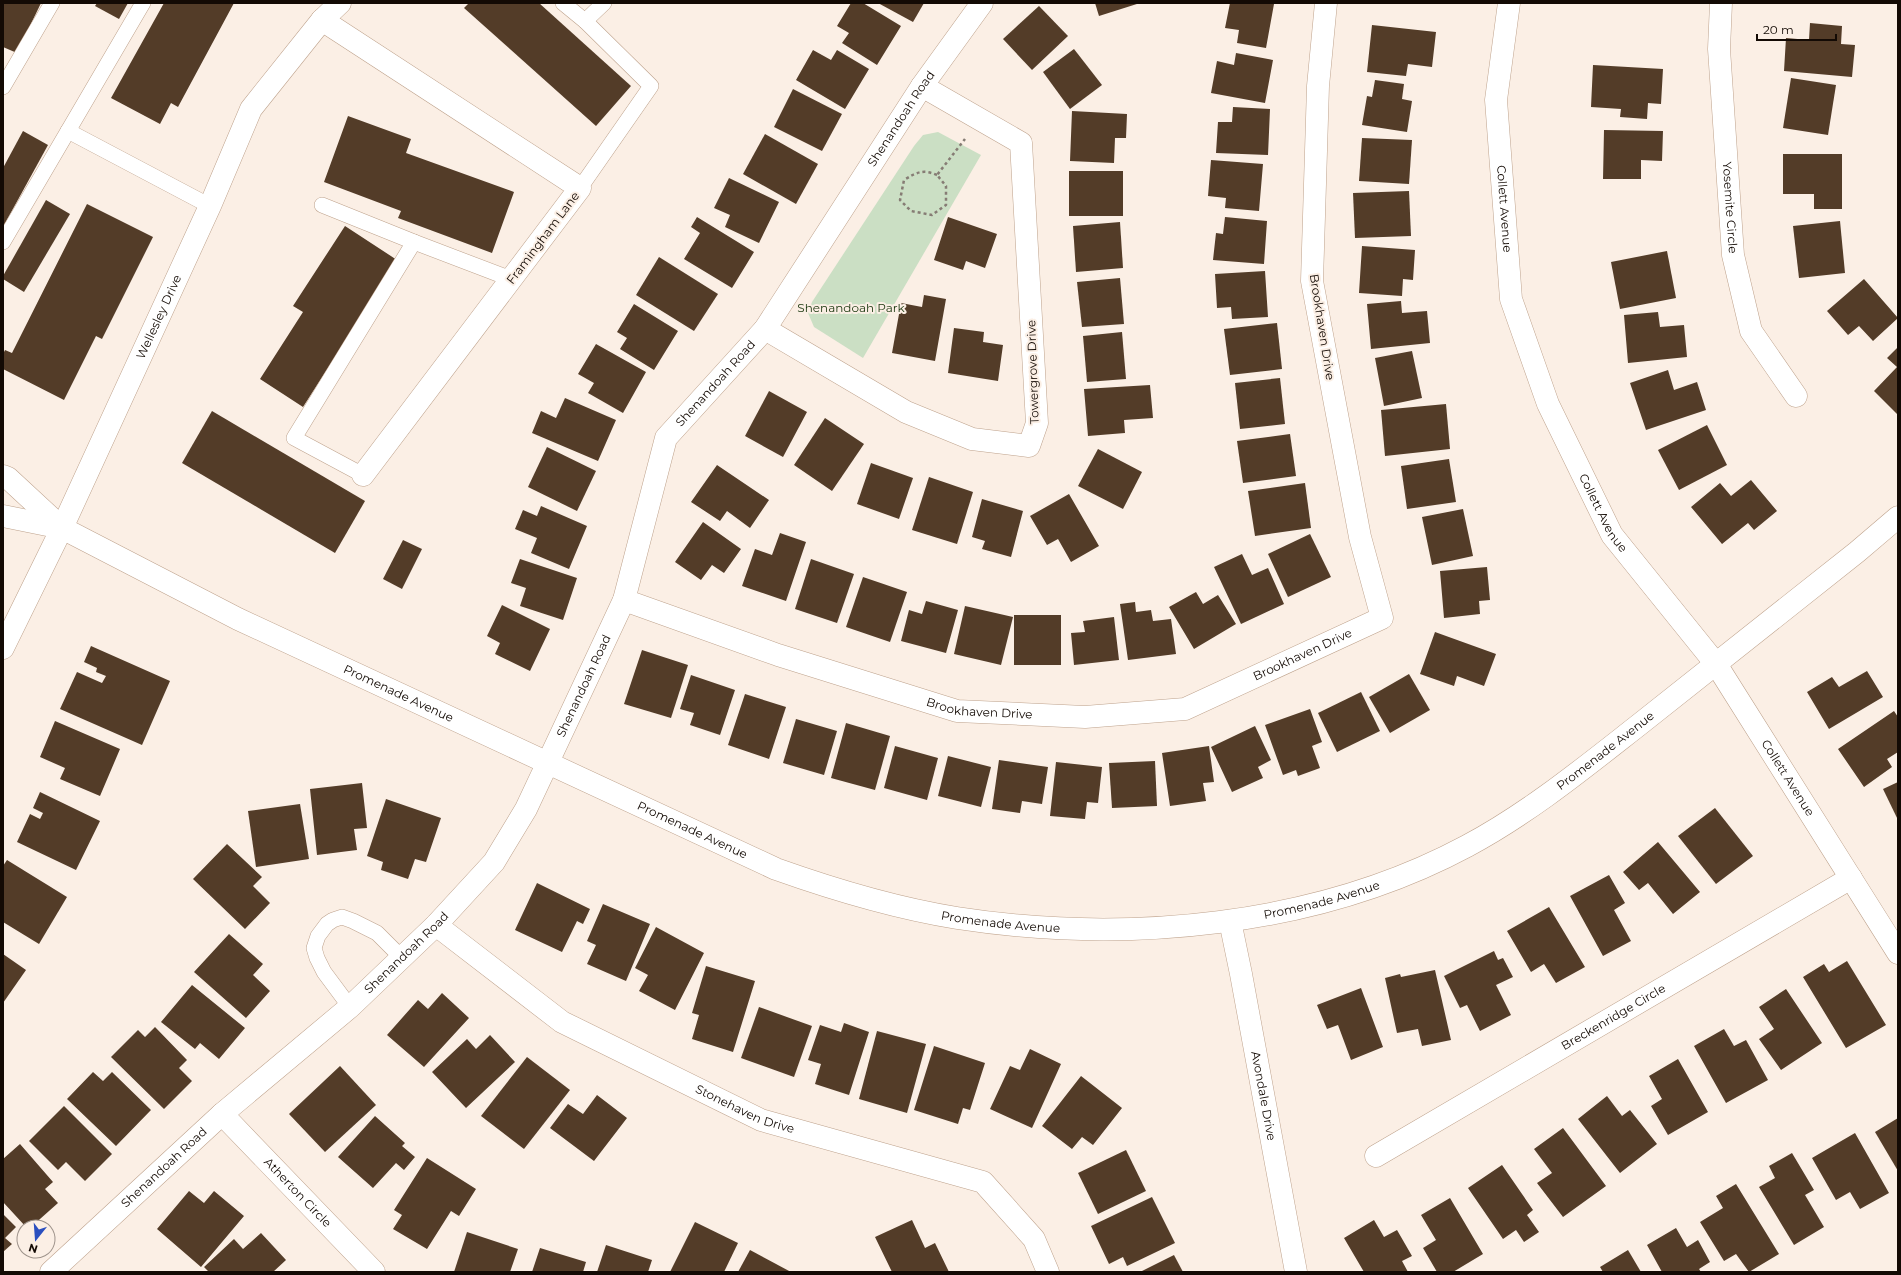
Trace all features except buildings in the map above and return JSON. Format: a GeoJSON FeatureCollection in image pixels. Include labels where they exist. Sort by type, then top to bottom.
{"type":"FeatureCollection","features":[{"type":"Feature","properties":{"kind":"street","name":"Wellesley Drive"},"geometry":{"type":"LineString","coordinates":[[3,648],[62,528],[210,206],[250,109],[322,20],[340,3]]}},
{"type":"Feature","properties":{"kind":"street","name":"Shenandoah Road"},"geometry":{"type":"LineString","coordinates":[[51,1272],[222,1114],[350,1007],[436,925],[494,862],[526,809],[624,600],[666,438],[765,329],[922,86],[982,3]]}},
{"type":"Feature","properties":{"kind":"street","name":"Brookhaven Drive"},"geometry":{"type":"LineString","coordinates":[[624,600],[778,655],[957,711],[1085,716],[1185,709],[1382,618],[1360,537],[1312,281],[1318,86],[1326,3]]}},
{"type":"Feature","properties":{"kind":"street","name":"Collett Avenue"},"geometry":{"type":"LineString","coordinates":[[1509,3],[1496,100],[1511,299],[1548,404],[1612,535],[1716,664],[1898,953]]}},
{"type":"Feature","properties":{"kind":"street","name":"Yosemite Circle"},"geometry":{"type":"LineString","coordinates":[[1721,3],[1720,49],[1733,255],[1751,331],[1796,396]]}},
{"type":"Feature","properties":{"kind":"street","name":"Framingham Lane"},"geometry":{"type":"LineString","coordinates":[[322,20],[580,188],[363,475]]}},
{"type":"Feature","properties":{"kind":"street","name":"Towergrove Drive"},"geometry":{"type":"LineString","coordinates":[[765,329],[906,412],[972,439],[1029,446],[1037,423],[1021,143],[922,86]]}},
{"type":"Feature","properties":{"kind":"street","name":"Promenade Avenue"},"geometry":{"type":"LineString","coordinates":[[3,476],[8,478],[62,528],[238,619],[776,869],[837,890],[899,906],[956,918],[1013,925],[1118,930],[1230,921],[1326,901],[1376,886],[1422,868],[1467,846],[1509,822],[1586,766],[1857,552],[1898,517]]}},
{"type":"Feature","properties":{"kind":"street","name":"Promenade Avenue"},"geometry":{"type":"LineString","coordinates":[[3,516],[62,528]]}},
{"type":"Feature","properties":{"kind":"street","name":"Breckenridge Circle"},"geometry":{"type":"LineString","coordinates":[[1376,1156],[1851,878]]}},
{"type":"Feature","properties":{"kind":"street","name":"Avondale Drive"},"geometry":{"type":"LineString","coordinates":[[1230,921],[1242,974],[1296,1272]]}},
{"type":"Feature","properties":{"kind":"street","name":"Stonehaven Drive"},"geometry":{"type":"LineString","coordinates":[[436,925],[562,1022],[761,1120],[983,1182],[1034,1239],[1048,1272]]}},
{"type":"Feature","properties":{"kind":"street","name":"Atherton Circle"},"geometry":{"type":"LineString","coordinates":[[222,1114],[374,1272]]}},
{"type":"Feature","properties":{"kind":"lane"},"geometry":{"type":"LineString","coordinates":[[3,87],[52,3]]}},
{"type":"Feature","properties":{"kind":"lane"},"geometry":{"type":"LineString","coordinates":[[3,242],[143,3]]}},
{"type":"Feature","properties":{"kind":"lane"},"geometry":{"type":"LineString","coordinates":[[563,3],[585,21],[652,86],[580,188]]}},
{"type":"Feature","properties":{"kind":"lane"},"geometry":{"type":"LineString","coordinates":[[585,21],[604,3]]}},
{"type":"Feature","properties":{"kind":"lane"},"geometry":{"type":"LineString","coordinates":[[68,131],[210,206]]}},
{"type":"Feature","properties":{"kind":"lane"},"geometry":{"type":"LineString","coordinates":[[322,205],[511,279]]}},
{"type":"Feature","properties":{"kind":"lane"},"geometry":{"type":"LineString","coordinates":[[363,475],[294,438],[414,242]]}},
{"type":"Feature","properties":{"kind":"lane"},"geometry":{"type":"LineString","coordinates":[[350,1007],[324,972],[314,948],[318,936],[327,924],[342,917],[353,921],[377,933],[402,958]]}},
{"type":"Feature","properties":{"kind":"path"},"geometry":{"type":"LineString","coordinates":[[937,175],[979,119]]}},
{"type":"Feature","properties":{"kind":"path"},"geometry":{"type":"LineString","coordinates":[[928,171],[937,175],[946,186],[946,205],[932,215],[911,211],[900,200],[904,180],[915,173],[928,171]]}},
{"type":"Feature","properties":{"kind":"green space","name":"Shenandoah Park"},"geometry":{"type":"Polygon","coordinates":[[[938,132],[981,155],[863,358],[814,327],[808,313],[812,302],[914,146],[923,135],[938,132]]]}}]}
